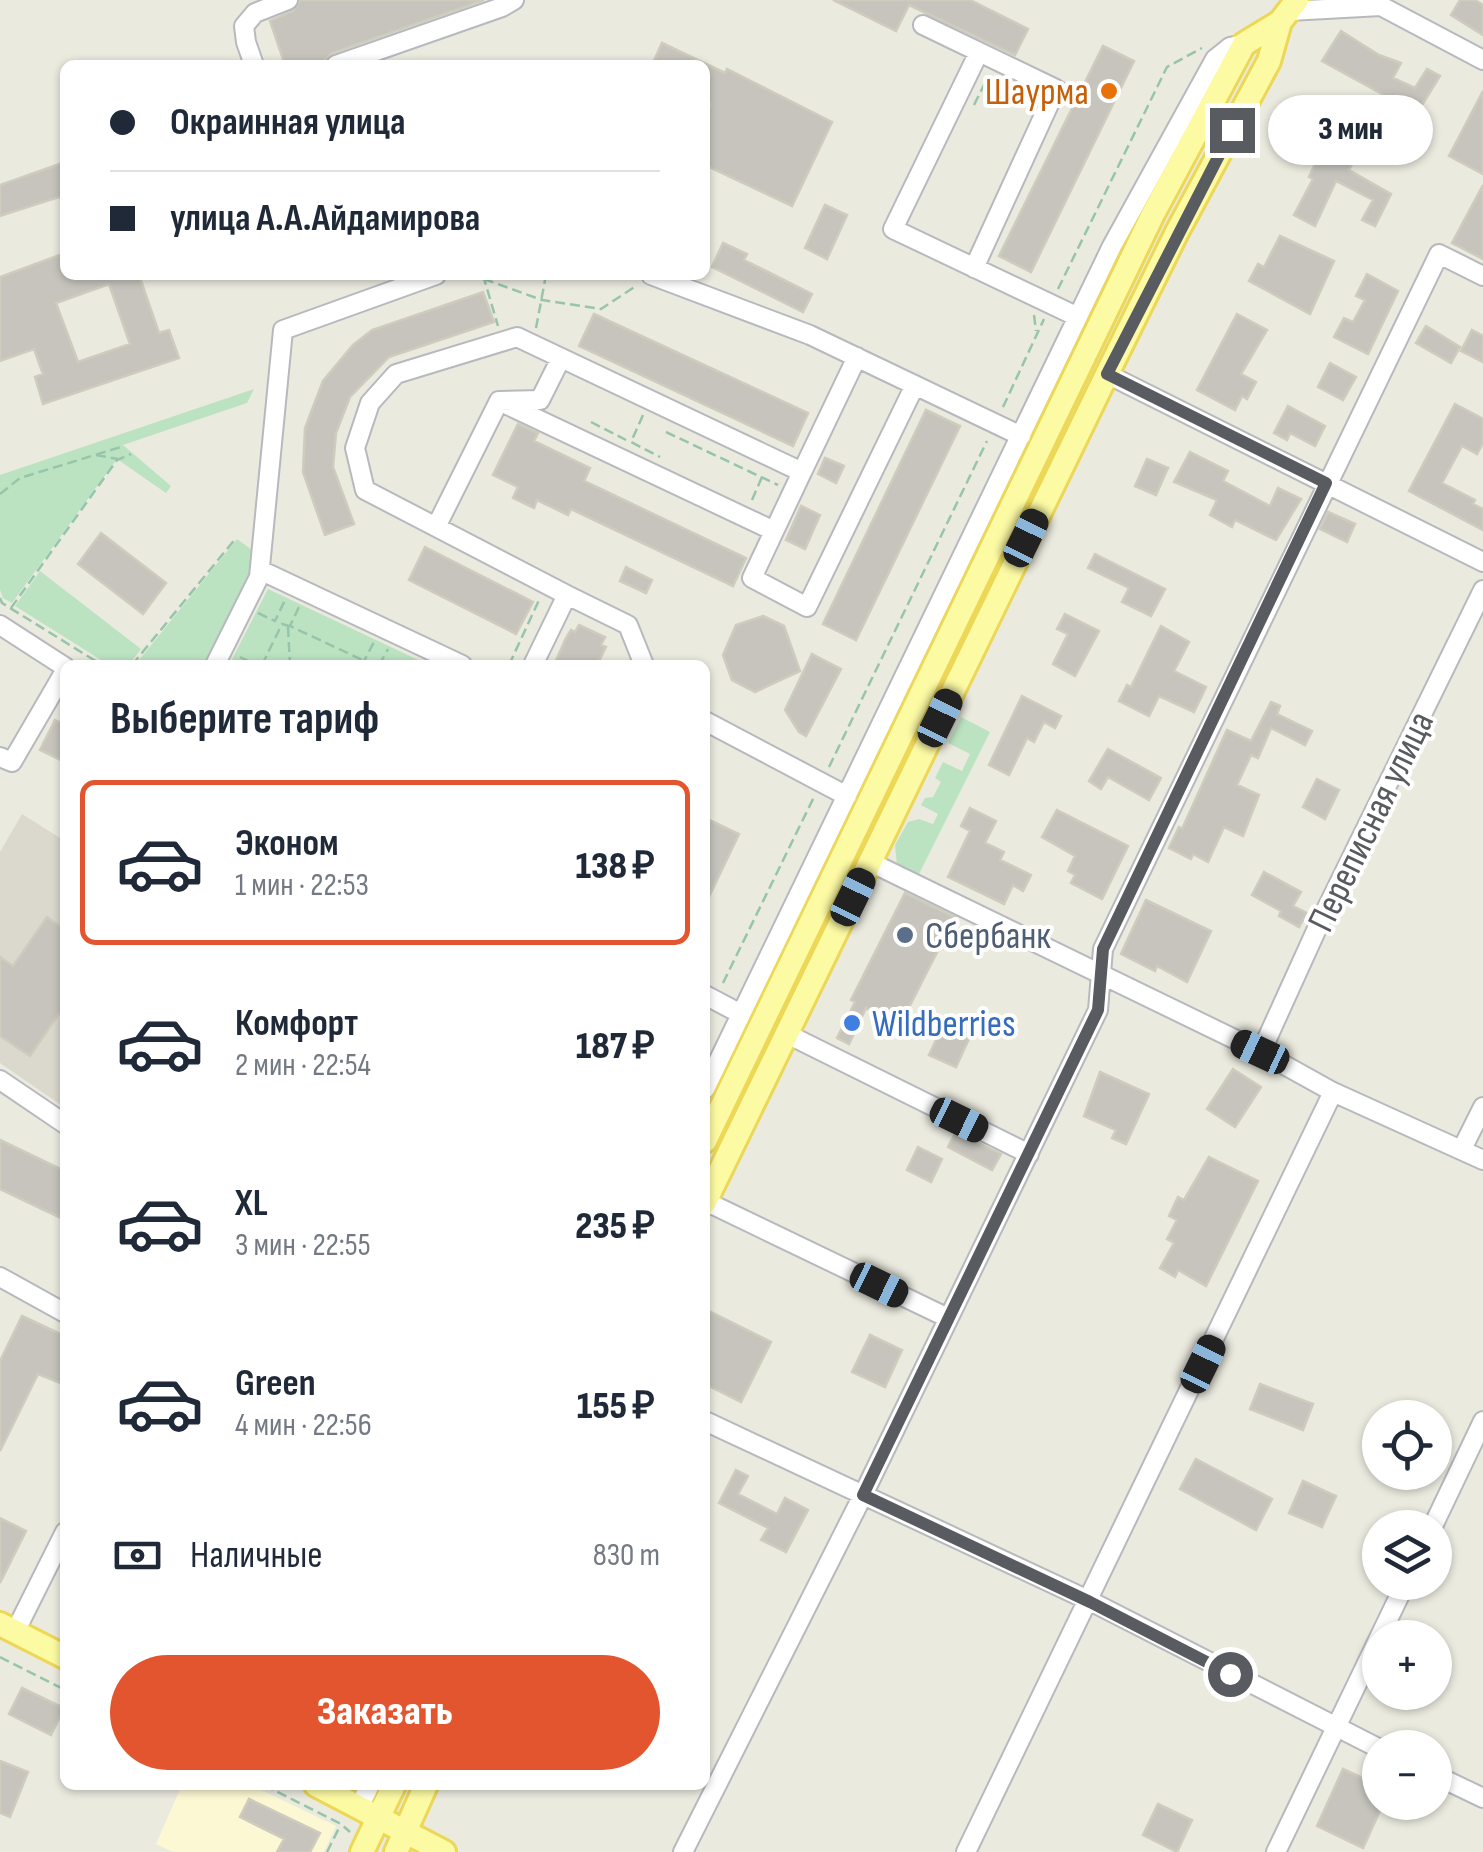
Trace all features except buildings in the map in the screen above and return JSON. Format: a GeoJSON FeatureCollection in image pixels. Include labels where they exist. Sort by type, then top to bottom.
{"type":"FeatureCollection","features":[{"type":"Feature","properties":{"kind":"main road"},"geometry":{"type":"LineString","coordinates":[[710,1131],[1237,46],[1289,11]]}},
{"type":"Feature","properties":{"kind":"main road"},"geometry":{"type":"LineString","coordinates":[[710,1191],[1177,232],[1269,61],[1289,11]]}},
{"type":"Feature","properties":{"kind":"main road"},"geometry":{"type":"LineString","coordinates":[[1237,46],[1269,61]]}},
{"type":"Feature","properties":{"kind":"main road"},"geometry":{"type":"LineString","coordinates":[[8,1628],[60,1654]]}},
{"type":"Feature","properties":{"kind":"main road"},"geometry":{"type":"LineString","coordinates":[[325,1790],[369,1813],[400,1842],[444,1852]]}},
{"type":"Feature","properties":{"kind":"main road"},"geometry":{"type":"LineString","coordinates":[[360,1845],[369,1813],[390,1790]]}},
{"type":"Feature","properties":{"kind":"main road"},"geometry":{"type":"LineString","coordinates":[[400,1842],[424,1790]]}},
{"type":"Feature","properties":{"kind":"street"},"geometry":{"type":"LineString","coordinates":[[252,60],[244,26],[255,13],[288,0]]}},
{"type":"Feature","properties":{"kind":"street"},"geometry":{"type":"LineString","coordinates":[[362,60],[502,8],[514,0]]}},
{"type":"Feature","properties":{"kind":"street"},"geometry":{"type":"LineString","coordinates":[[1289,11],[1380,3],[1483,60]]}},
{"type":"Feature","properties":{"kind":"street"},"geometry":{"type":"LineString","coordinates":[[923,25],[1056,89],[974,268]]}},
{"type":"Feature","properties":{"kind":"street"},"geometry":{"type":"LineString","coordinates":[[710,1078],[1112,246],[1215,59],[1237,46]]}},
{"type":"Feature","properties":{"kind":"street"},"geometry":{"type":"LineString","coordinates":[[979,52],[893,229],[1078,317]]}},
{"type":"Feature","properties":{"kind":"street"},"geometry":{"type":"LineString","coordinates":[[683,1852],[863,1495],[1098,1010],[1103,949],[1438,254],[1483,276]]}},
{"type":"Feature","properties":{"kind":"street"},"geometry":{"type":"LineString","coordinates":[[218,660],[259,578],[284,330],[422,280]]}},
{"type":"Feature","properties":{"kind":"street"},"geometry":{"type":"LineString","coordinates":[[665,280],[810,335],[1021,436]]}},
{"type":"Feature","properties":{"kind":"street"},"geometry":{"type":"LineString","coordinates":[[642,660],[628,624],[366,490],[356,448],[370,403],[396,374],[518,337],[802,472]]}},
{"type":"Feature","properties":{"kind":"street"},"geometry":{"type":"LineString","coordinates":[[856,357],[752,578],[807,607],[916,386]]}},
{"type":"Feature","properties":{"kind":"street"},"geometry":{"type":"LineString","coordinates":[[499,402],[540,400],[561,358]]}},
{"type":"Feature","properties":{"kind":"street"},"geometry":{"type":"LineString","coordinates":[[1107,374],[1483,562]]}},
{"type":"Feature","properties":{"kind":"street"},"geometry":{"type":"LineString","coordinates":[[436,527],[499,402]]}},
{"type":"Feature","properties":{"kind":"street"},"geometry":{"type":"LineString","coordinates":[[499,402],[774,531]]}},
{"type":"Feature","properties":{"kind":"street"},"geometry":{"type":"LineString","coordinates":[[260,570],[451,660]]}},
{"type":"Feature","properties":{"kind":"street","name":"Переписная улица"},"geometry":{"type":"LineString","coordinates":[[1260,1052],[1483,590]]}},
{"type":"Feature","properties":{"kind":"street"},"geometry":{"type":"LineString","coordinates":[[534,660],[567,595]]}},
{"type":"Feature","properties":{"kind":"street"},"geometry":{"type":"LineString","coordinates":[[0,626],[60,666]]}},
{"type":"Feature","properties":{"kind":"street"},"geometry":{"type":"LineString","coordinates":[[0,757],[12,762],[60,678]]}},
{"type":"Feature","properties":{"kind":"street"},"geometry":{"type":"LineString","coordinates":[[710,725],[847,796]]}},
{"type":"Feature","properties":{"kind":"street"},"geometry":{"type":"LineString","coordinates":[[870,862],[1260,1052],[1333,1092],[1483,1160]]}},
{"type":"Feature","properties":{"kind":"street"},"geometry":{"type":"LineString","coordinates":[[710,997],[741,1014]]}},
{"type":"Feature","properties":{"kind":"street"},"geometry":{"type":"LineString","coordinates":[[786,1034],[1028,1154]]}},
{"type":"Feature","properties":{"kind":"street"},"geometry":{"type":"LineString","coordinates":[[0,1080],[60,1121]]}},
{"type":"Feature","properties":{"kind":"street"},"geometry":{"type":"LineString","coordinates":[[966,1852],[1333,1092]]}},
{"type":"Feature","properties":{"kind":"street"},"geometry":{"type":"LineString","coordinates":[[1462,1149],[1483,1107]]}},
{"type":"Feature","properties":{"kind":"street"},"geometry":{"type":"LineString","coordinates":[[710,1203],[948,1318]]}},
{"type":"Feature","properties":{"kind":"street"},"geometry":{"type":"LineString","coordinates":[[0,1277],[60,1310]]}},
{"type":"Feature","properties":{"kind":"street"},"geometry":{"type":"LineString","coordinates":[[1441,1510],[1483,1421]]}},
{"type":"Feature","properties":{"kind":"street"},"geometry":{"type":"LineString","coordinates":[[710,1422],[1090,1602],[1362,1740]]}},
{"type":"Feature","properties":{"kind":"street"},"geometry":{"type":"LineString","coordinates":[[8,1628],[60,1540]]}},
{"type":"Feature","properties":{"kind":"street"},"geometry":{"type":"LineString","coordinates":[[1276,1852],[1397,1600]]}},
{"type":"Feature","properties":{"kind":"street"},"geometry":{"type":"LineString","coordinates":[[1452,1783],[1483,1798]]}},
{"type":"Feature","properties":{"kind":"street"},"geometry":{"type":"LineString","coordinates":[[369,1813],[370,1790]]}},
{"type":"Feature","properties":{"kind":"path"},"geometry":{"type":"LineString","coordinates":[[710,997],[822,782],[1167,67],[1210,43],[1237,46]]}},
{"type":"Feature","properties":{"kind":"path"},"geometry":{"type":"LineString","coordinates":[[484,280],[502,341]]}},
{"type":"Feature","properties":{"kind":"path"},"geometry":{"type":"LineString","coordinates":[[491,280],[542,300],[601,308],[631,287],[649,280]]}},
{"type":"Feature","properties":{"kind":"path"},"geometry":{"type":"LineString","coordinates":[[534,344],[545,280]]}},
{"type":"Feature","properties":{"kind":"path"},"geometry":{"type":"LineString","coordinates":[[650,400],[631,442],[663,458]]}},
{"type":"Feature","properties":{"kind":"path"},"geometry":{"type":"LineString","coordinates":[[591,422],[626,440]]}},
{"type":"Feature","properties":{"kind":"path"},"geometry":{"type":"LineString","coordinates":[[666,432],[793,492]]}},
{"type":"Feature","properties":{"kind":"path"},"geometry":{"type":"LineString","coordinates":[[0,494],[20,478],[122,447]]}},
{"type":"Feature","properties":{"kind":"path"},"geometry":{"type":"LineString","coordinates":[[10,608],[119,459],[131,454]]}},
{"type":"Feature","properties":{"kind":"path"},"geometry":{"type":"LineString","coordinates":[[95,455],[119,459]]}},
{"type":"Feature","properties":{"kind":"path"},"geometry":{"type":"LineString","coordinates":[[751,502],[762,477]]}},
{"type":"Feature","properties":{"kind":"path"},"geometry":{"type":"LineString","coordinates":[[136,660],[236,538]]}},
{"type":"Feature","properties":{"kind":"path"},"geometry":{"type":"LineString","coordinates":[[511,660],[547,584]]}},
{"type":"Feature","properties":{"kind":"path"},"geometry":{"type":"LineString","coordinates":[[275,620],[287,595]]}},
{"type":"Feature","properties":{"kind":"path"},"geometry":{"type":"LineString","coordinates":[[0,598],[94,660]]}},
{"type":"Feature","properties":{"kind":"path"},"geometry":{"type":"LineString","coordinates":[[290,660],[289,626],[301,602]]}},
{"type":"Feature","properties":{"kind":"path"},"geometry":{"type":"LineString","coordinates":[[252,610],[357,660]]}},
{"type":"Feature","properties":{"kind":"path"},"geometry":{"type":"LineString","coordinates":[[262,660],[282,624]]}},
{"type":"Feature","properties":{"kind":"path"},"geometry":{"type":"LineString","coordinates":[[364,660],[376,636]]}},
{"type":"Feature","properties":{"kind":"path"},"geometry":{"type":"LineString","coordinates":[[382,660],[391,643]]}},
{"type":"Feature","properties":{"kind":"path"},"geometry":{"type":"LineString","coordinates":[[230,653],[247,660]]}},
{"type":"Feature","properties":{"kind":"path"},"geometry":{"type":"LineString","coordinates":[[0,1657],[60,1687]]}},
{"type":"Feature","properties":{"kind":"path"},"geometry":{"type":"LineString","coordinates":[[274,1790],[341,1824],[360,1845]]}},
{"type":"Feature","properties":{"kind":"shaded area"},"geometry":{"type":"Polygon","coordinates":[[[22,814],[60,838],[60,1104],[0,1063],[0,852],[22,814]]]}},
{"type":"Feature","properties":{"kind":"shaded area"},"geometry":{"type":"Polygon","coordinates":[[[180,1790],[261,1790],[336,1826],[324,1852],[173,1852],[156,1844],[180,1790]]]}},
{"type":"Feature","properties":{"kind":"green space"},"geometry":{"type":"Polygon","coordinates":[[[254,389],[247,403],[123,445],[171,486],[166,493],[117,459],[12,603],[3,598],[0,475],[254,389]]]}},
{"type":"Feature","properties":{"kind":"green space"},"geometry":{"type":"Polygon","coordinates":[[[237,539],[255,552],[254,562],[208,660],[139,660],[237,539]]]}},
{"type":"Feature","properties":{"kind":"green space"},"geometry":{"type":"Polygon","coordinates":[[[40,571],[141,649],[133,660],[101,660],[15,606],[40,571]]]}},
{"type":"Feature","properties":{"kind":"green space"},"geometry":{"type":"Polygon","coordinates":[[[268,589],[418,660],[232,660],[268,589]]]}},
{"type":"Feature","properties":{"kind":"green space"},"geometry":{"type":"Polygon","coordinates":[[[961,717],[990,732],[918,876],[897,866],[895,845],[908,822],[919,819],[933,824],[938,814],[921,805],[925,798],[933,797],[941,782],[935,778],[943,762],[962,771],[970,754],[948,743],[961,717]]]}},
{"type":"Feature","properties":{"kind":"place","name":"Шаурма"},"geometry":{"type":"Point","coordinates":[1109,91]}},
{"type":"Feature","properties":{"kind":"place","name":"Сбербанк"},"geometry":{"type":"Point","coordinates":[905,935]}},
{"type":"Feature","properties":{"kind":"place","name":"Wildberries"},"geometry":{"type":"Point","coordinates":[852,1023]}},
{"type":"Feature","properties":{"kind":"route"},"geometry":{"type":"LineString","coordinates":[[1230,1674],[1090,1602],[863,1495],[1098,1010],[1103,949],[1326,483],[1107,374],[1232,130]]}}]}
